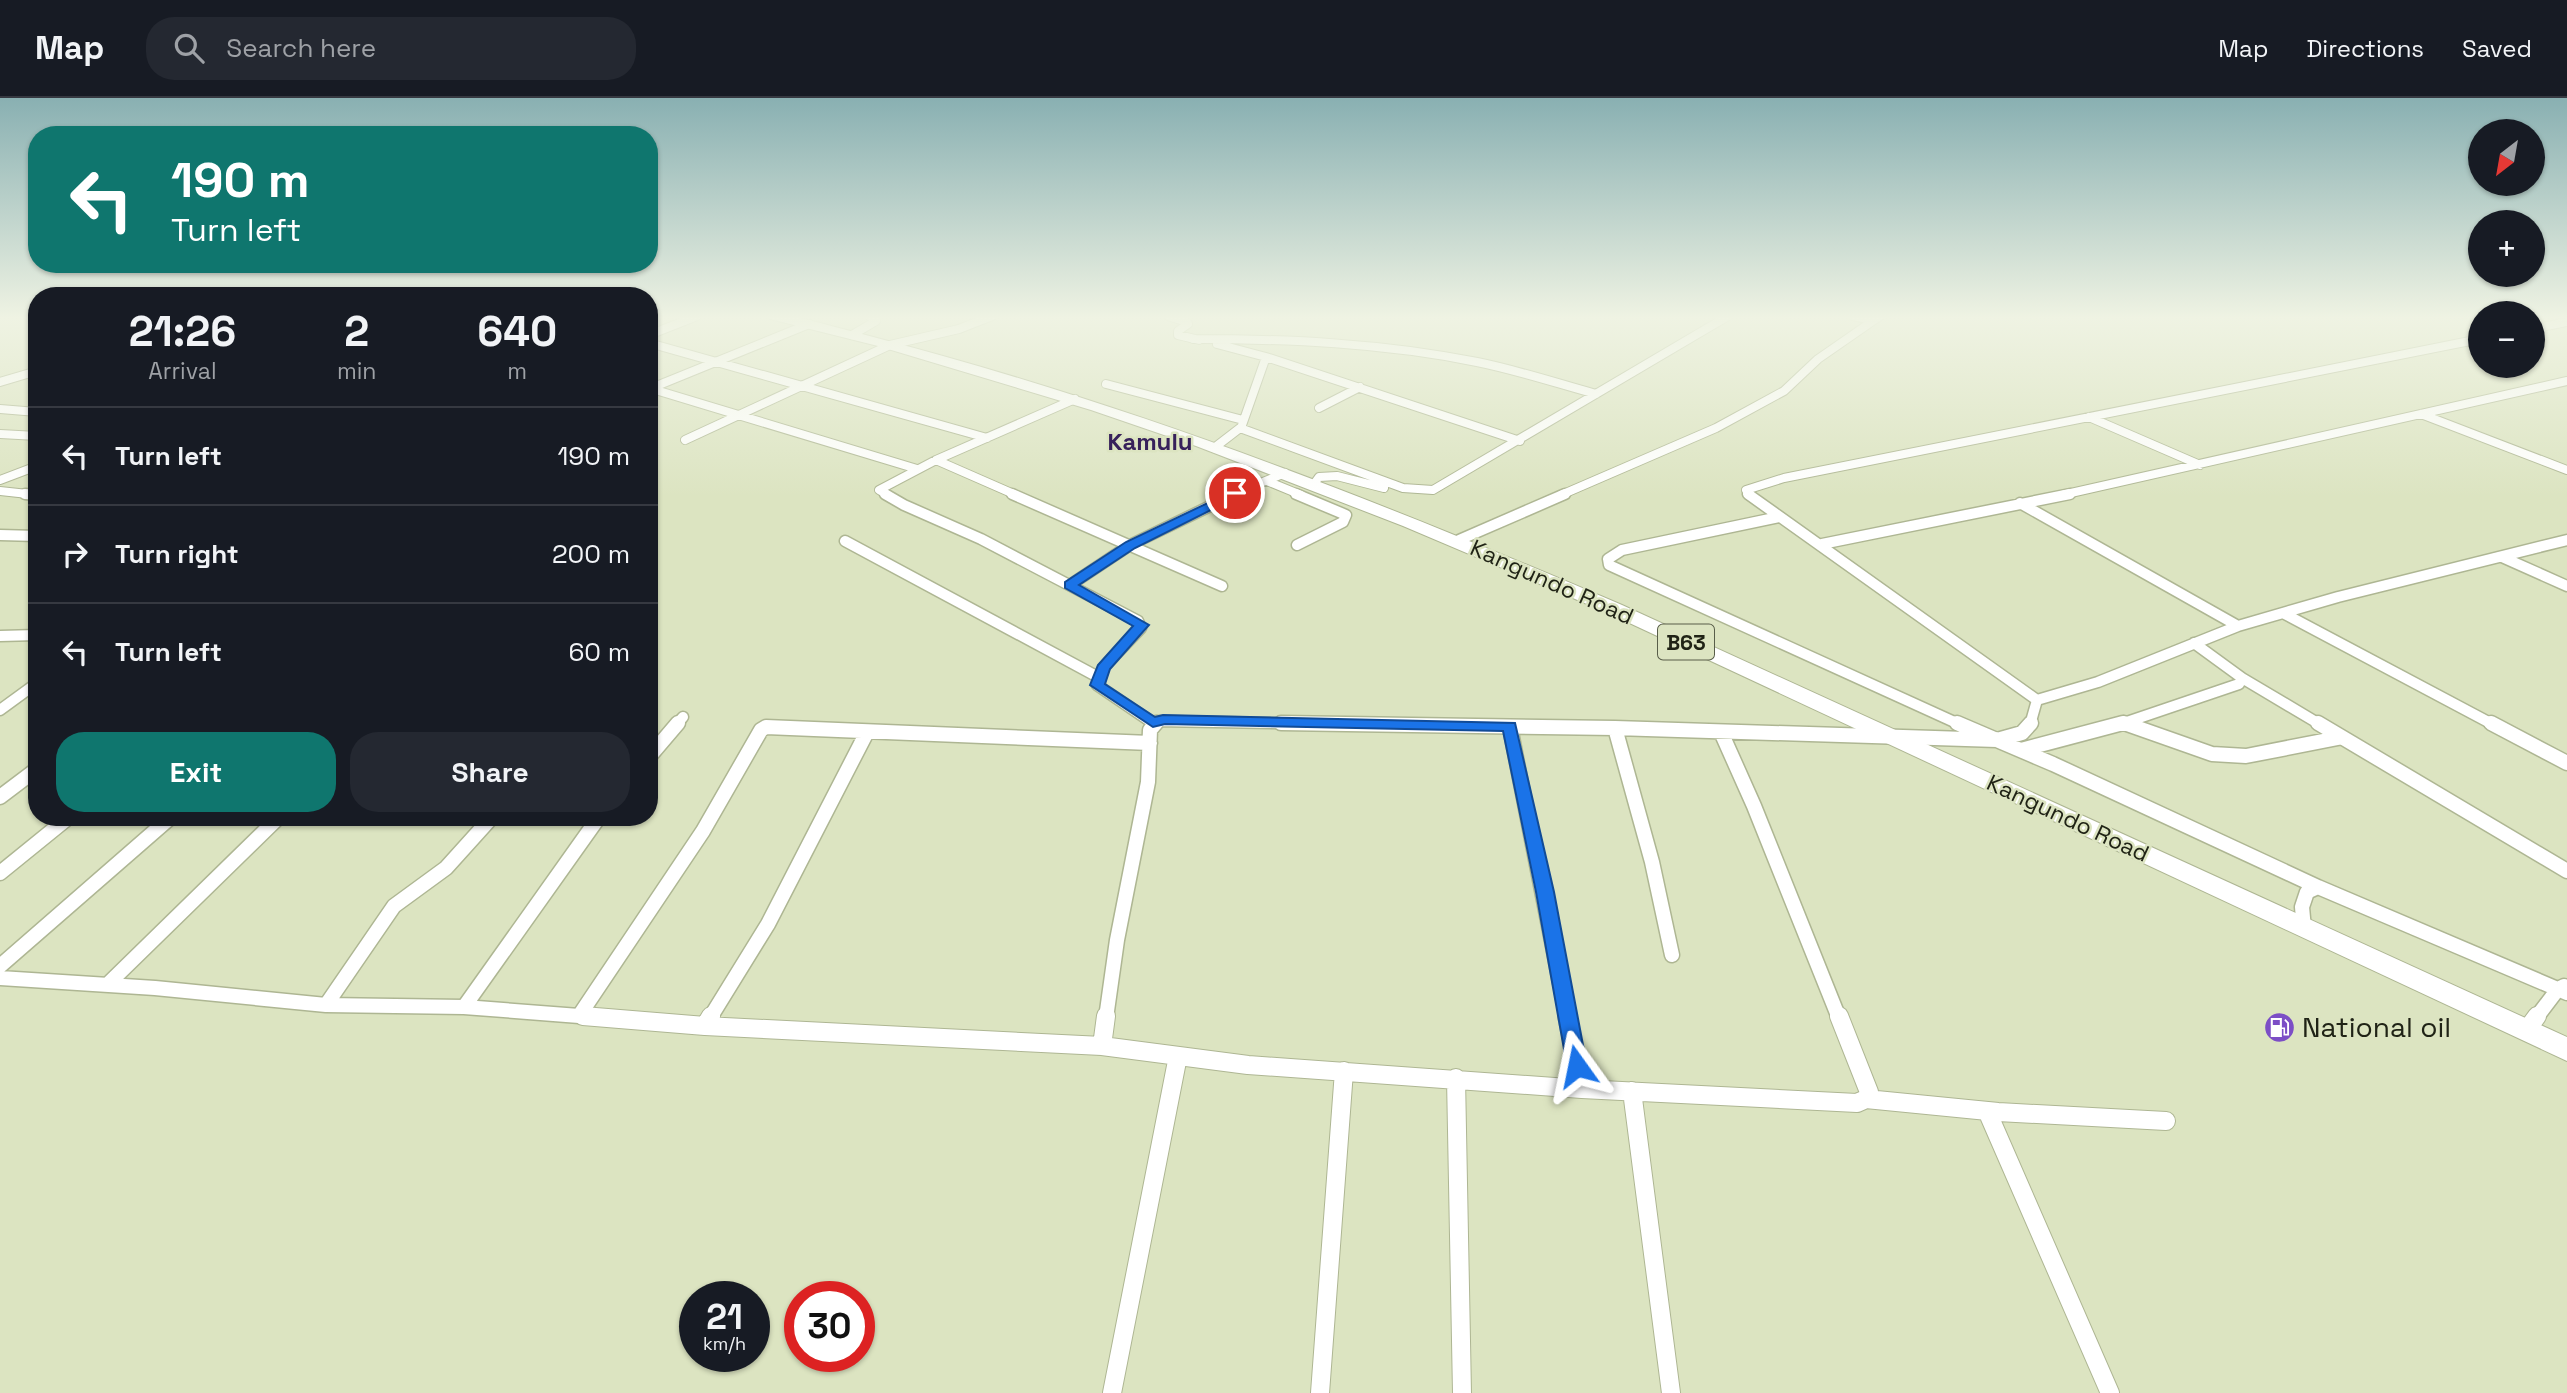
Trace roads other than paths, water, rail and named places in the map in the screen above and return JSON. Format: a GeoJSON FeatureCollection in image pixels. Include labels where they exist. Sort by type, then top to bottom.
{"type":"FeatureCollection","features":[{"type":"Feature","properties":{"kind":"highway","name":"Kangundo Road"},"geometry":{"type":"LineString","coordinates":[[998,376],[1075,399],[1214,448],[1276,477],[1314,484],[1459,540],[2567,1049]]}},
{"type":"Feature","properties":{"kind":"street"},"geometry":{"type":"LineString","coordinates":[[0,382],[19,376]]}},
{"type":"Feature","properties":{"kind":"street"},"geometry":{"type":"LineString","coordinates":[[658,385],[678,376]]}},
{"type":"Feature","properties":{"kind":"street"},"geometry":{"type":"LineString","coordinates":[[769,376],[987,438]]}},
{"type":"Feature","properties":{"kind":"street"},"geometry":{"type":"LineString","coordinates":[[685,440],[820,376]]}},
{"type":"Feature","properties":{"kind":"street"},"geometry":{"type":"LineString","coordinates":[[1214,448],[1242,424],[1259,376]]}},
{"type":"Feature","properties":{"kind":"street"},"geometry":{"type":"LineString","coordinates":[[1327,376],[1520,441]]}},
{"type":"Feature","properties":{"kind":"street"},"geometry":{"type":"LineString","coordinates":[[1532,376],[1596,394]]}},
{"type":"Feature","properties":{"kind":"street"},"geometry":{"type":"LineString","coordinates":[[1314,484],[1319,477],[1336,476],[1390,490],[1415,491],[1440,487],[1626,376]]}},
{"type":"Feature","properties":{"kind":"street"},"geometry":{"type":"LineString","coordinates":[[1459,540],[1716,428],[1784,391],[1799,376]]}},
{"type":"Feature","properties":{"kind":"street"},"geometry":{"type":"LineString","coordinates":[[2037,700],[1822,544],[1750,497],[1746,490],[1784,478],[2289,376]]}},
{"type":"Feature","properties":{"kind":"street"},"geometry":{"type":"LineString","coordinates":[[1822,544],[2201,466],[2567,382]]}},
{"type":"Feature","properties":{"kind":"street"},"geometry":{"type":"LineString","coordinates":[[1106,384],[1242,424],[1415,491]]}},
{"type":"Feature","properties":{"kind":"street"},"geometry":{"type":"LineString","coordinates":[[1319,408],[1360,387]]}},
{"type":"Feature","properties":{"kind":"street"},"geometry":{"type":"LineString","coordinates":[[658,390],[918,469]]}},
{"type":"Feature","properties":{"kind":"street"},"geometry":{"type":"LineString","coordinates":[[1075,399],[936,460],[879,490],[904,505],[981,539],[1142,625],[1098,677],[1097,685],[1153,723]]}},
{"type":"Feature","properties":{"kind":"street"},"geometry":{"type":"LineString","coordinates":[[0,409],[28,411]]}},
{"type":"Feature","properties":{"kind":"street"},"geometry":{"type":"LineString","coordinates":[[2420,414],[2567,470]]}},
{"type":"Feature","properties":{"kind":"street"},"geometry":{"type":"LineString","coordinates":[[2088,416],[2201,466]]}},
{"type":"Feature","properties":{"kind":"street"},"geometry":{"type":"LineString","coordinates":[[0,434],[28,436]]}},
{"type":"Feature","properties":{"kind":"street"},"geometry":{"type":"LineString","coordinates":[[936,460],[1222,586]]}},
{"type":"Feature","properties":{"kind":"street"},"geometry":{"type":"LineString","coordinates":[[0,481],[28,470]]}},
{"type":"Feature","properties":{"kind":"street"},"geometry":{"type":"LineString","coordinates":[[1070,585],[1130,545],[1208,505],[1276,477],[1346,515],[1347,519],[1343,522],[1297,545]]}},
{"type":"Feature","properties":{"kind":"street"},"geometry":{"type":"LineString","coordinates":[[0,491],[28,494]]}},
{"type":"Feature","properties":{"kind":"street"},"geometry":{"type":"LineString","coordinates":[[2020,503],[2238,626]]}},
{"type":"Feature","properties":{"kind":"street"},"geometry":{"type":"LineString","coordinates":[[1779,517],[1622,550],[1611,555],[1609,565],[1639,581],[2020,750],[2318,887],[2564,989],[2526,1031]]}},
{"type":"Feature","properties":{"kind":"street"},"geometry":{"type":"LineString","coordinates":[[0,535],[28,536]]}},
{"type":"Feature","properties":{"kind":"street"},"geometry":{"type":"LineString","coordinates":[[2037,700],[2098,682],[2238,626],[2567,540]]}},
{"type":"Feature","properties":{"kind":"street"},"geometry":{"type":"LineString","coordinates":[[845,541],[1098,677]]}},
{"type":"Feature","properties":{"kind":"street"},"geometry":{"type":"LineString","coordinates":[[2502,556],[2567,586]]}},
{"type":"Feature","properties":{"kind":"street"},"geometry":{"type":"LineString","coordinates":[[2284,614],[2567,763]]}},
{"type":"Feature","properties":{"kind":"street"},"geometry":{"type":"LineString","coordinates":[[0,636],[28,635]]}},
{"type":"Feature","properties":{"kind":"street"},"geometry":{"type":"LineString","coordinates":[[2194,643],[2242,678],[2338,738],[2567,871]]}},
{"type":"Feature","properties":{"kind":"street"},"geometry":{"type":"LineString","coordinates":[[2020,750],[2124,723],[2233,688],[2242,678]]}},
{"type":"Feature","properties":{"kind":"street"},"geometry":{"type":"LineString","coordinates":[[0,710],[28,690]]}},
{"type":"Feature","properties":{"kind":"street"},"geometry":{"type":"LineString","coordinates":[[1102,1046],[1117,940],[1148,782],[1150,730],[1153,723],[1163,719],[1615,728],[1997,740],[2021,736],[2028,727],[2037,700]]}},
{"type":"Feature","properties":{"kind":"street"},"geometry":{"type":"LineString","coordinates":[[658,747],[683,718]]}},
{"type":"Feature","properties":{"kind":"street"},"geometry":{"type":"LineString","coordinates":[[2124,723],[2212,754],[2246,756],[2338,738]]}},
{"type":"Feature","properties":{"kind":"street"},"geometry":{"type":"LineString","coordinates":[[579,1016],[703,831],[761,730],[771,726],[1150,743]]}},
{"type":"Feature","properties":{"kind":"street"},"geometry":{"type":"LineString","coordinates":[[1510,727],[1545,892],[1558,976],[1582,1089]]}},
{"type":"Feature","properties":{"kind":"street"},"geometry":{"type":"LineString","coordinates":[[1615,728],[1652,862],[1672,955]]}},
{"type":"Feature","properties":{"kind":"street"},"geometry":{"type":"LineString","coordinates":[[705,1026],[768,924],[867,732]]}},
{"type":"Feature","properties":{"kind":"street"},"geometry":{"type":"LineString","coordinates":[[1721,732],[1754,806],[1869,1092],[1866,1099]]}},
{"type":"Feature","properties":{"kind":"street"},"geometry":{"type":"LineString","coordinates":[[0,797],[28,776]]}},
{"type":"Feature","properties":{"kind":"street"},"geometry":{"type":"LineString","coordinates":[[0,873],[58,826]]}},
{"type":"Feature","properties":{"kind":"street"},"geometry":{"type":"LineString","coordinates":[[0,966],[161,826]]}},
{"type":"Feature","properties":{"kind":"street"},"geometry":{"type":"LineString","coordinates":[[108,984],[270,826]]}},
{"type":"Feature","properties":{"kind":"street"},"geometry":{"type":"LineString","coordinates":[[326,1005],[394,906],[446,868],[484,826]]}},
{"type":"Feature","properties":{"kind":"street"},"geometry":{"type":"LineString","coordinates":[[464,1007],[593,826]]}},
{"type":"Feature","properties":{"kind":"street"},"geometry":{"type":"LineString","coordinates":[[2304,929],[2302,907],[2307,892],[2318,887]]}},
{"type":"Feature","properties":{"kind":"street"},"geometry":{"type":"LineString","coordinates":[[0,978],[108,984],[326,1005],[464,1007],[705,1026],[1102,1046],[1248,1065],[1582,1089],[1857,1103],[1866,1099],[1987,1111],[2166,1121]]}},
{"type":"Feature","properties":{"kind":"street"},"geometry":{"type":"LineString","coordinates":[[1112,1393],[1178,1056]]}},
{"type":"Feature","properties":{"kind":"street"},"geometry":{"type":"LineString","coordinates":[[1320,1393],[1344,1070]]}},
{"type":"Feature","properties":{"kind":"street"},"geometry":{"type":"LineString","coordinates":[[1456,1078],[1462,1393]]}},
{"type":"Feature","properties":{"kind":"street"},"geometry":{"type":"LineString","coordinates":[[1632,1091],[1671,1393]]}},
{"type":"Feature","properties":{"kind":"street"},"geometry":{"type":"LineString","coordinates":[[1987,1111],[2110,1393]]}},
{"type":"Feature","properties":{"kind":"place","name":"National oil"},"geometry":{"type":"Point","coordinates":[2279,1027]}},
{"type":"Feature","properties":{"kind":"district","name":"Kamulu"},"geometry":{"type":"Point","coordinates":[1150,441]}}]}
